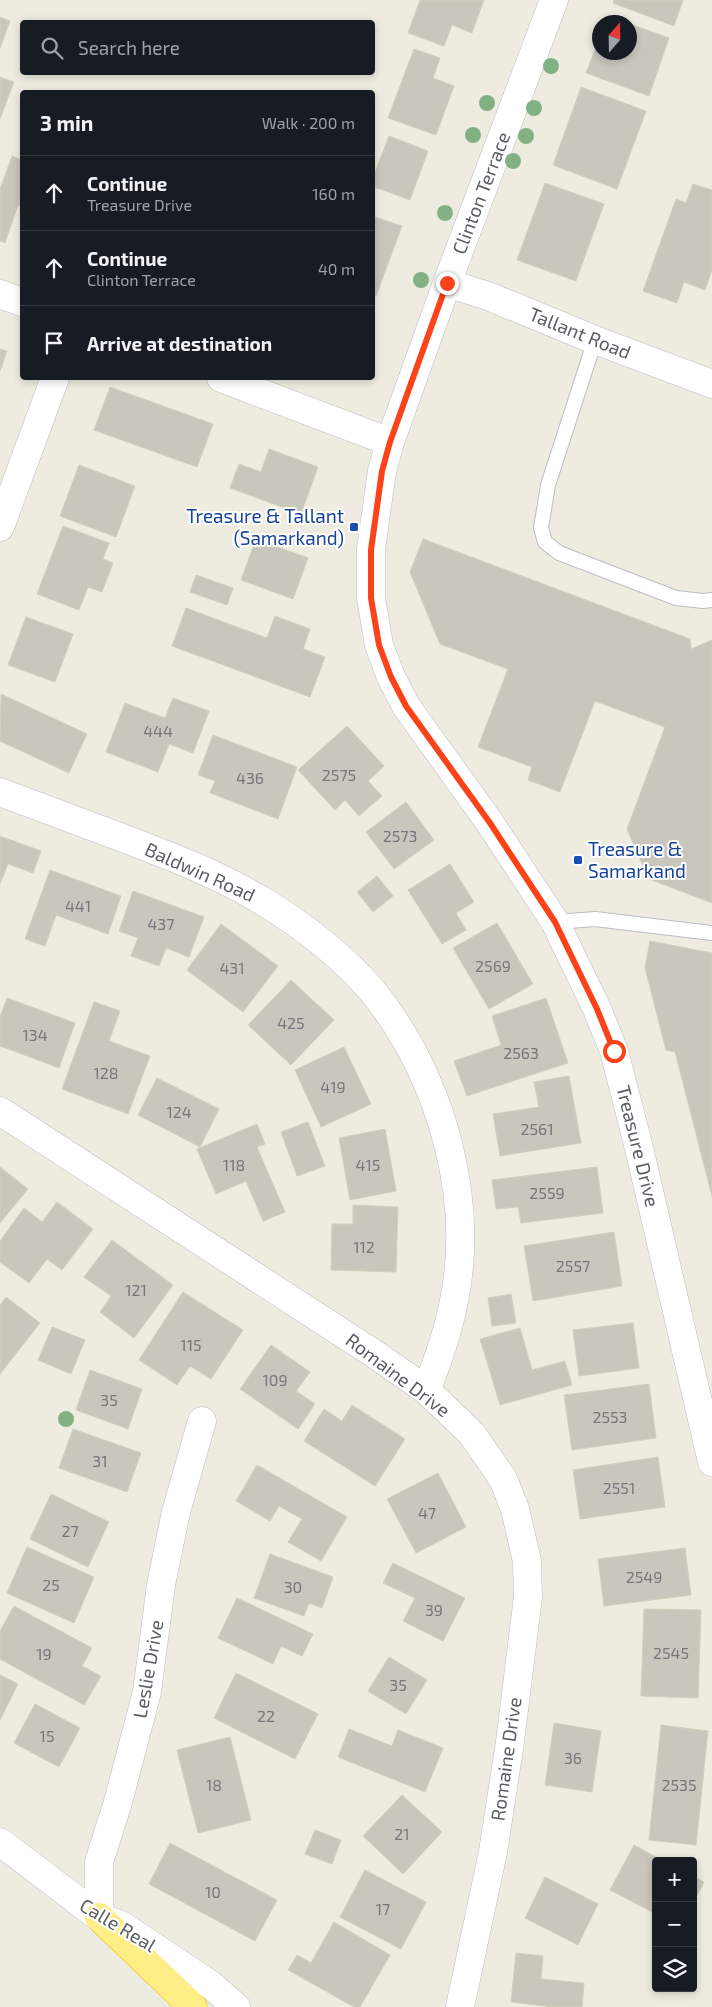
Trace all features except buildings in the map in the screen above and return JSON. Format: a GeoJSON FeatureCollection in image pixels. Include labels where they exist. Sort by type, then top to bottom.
{"type":"FeatureCollection","features":[{"type":"Feature","properties":{"kind":"highway"},"geometry":{"type":"LineString","coordinates":[[99,1917],[193,2007]]}},
{"type":"Feature","properties":{"kind":"street","name":"Clinton Terrace"},"geometry":{"type":"LineString","coordinates":[[390,442],[447,283],[554,0]]}},
{"type":"Feature","properties":{"kind":"street","name":"Tallant Road"},"geometry":{"type":"LineString","coordinates":[[447,283],[488,296],[595,340],[712,384]]}},
{"type":"Feature","properties":{"kind":"street"},"geometry":{"type":"LineString","coordinates":[[0,294],[20,301]]}},
{"type":"Feature","properties":{"kind":"street"},"geometry":{"type":"LineString","coordinates":[[0,527],[55,380]]}},
{"type":"Feature","properties":{"kind":"street"},"geometry":{"type":"LineString","coordinates":[[226,380],[390,442]]}},
{"type":"Feature","properties":{"kind":"street","name":"Treasure Drive"},"geometry":{"type":"LineString","coordinates":[[390,442],[382,471],[371,550],[371,598],[379,645],[391,677],[406,706],[490,823],[555,922],[597,1009],[614,1051],[642,1157],[712,1462]]}},
{"type":"Feature","properties":{"kind":"street","name":"Baldwin Road"},"geometry":{"type":"LineString","coordinates":[[0,792],[169,856],[226,880],[265,902],[308,932],[349,967],[377,997],[403,1034],[427,1080],[446,1136],[456,1186],[459,1262],[454,1300],[440,1355],[426,1390]]}},
{"type":"Feature","properties":{"kind":"street","name":"Romaine Drive"},"geometry":{"type":"LineString","coordinates":[[0,1111],[376,1355],[426,1390],[472,1434],[503,1479],[515,1509],[527,1561],[528,1597],[510,1742],[493,1852],[460,2007]]}},
{"type":"Feature","properties":{"kind":"street","name":"Leslie Drive"},"geometry":{"type":"LineString","coordinates":[[99,1917],[99,1862],[118,1802],[147,1692],[161,1585],[172,1530],[202,1421]]}},
{"type":"Feature","properties":{"kind":"street","name":"Calle Real"},"geometry":{"type":"LineString","coordinates":[[0,1842],[99,1917],[121,1925],[211,1985],[236,2007]]}},
{"type":"Feature","properties":{"kind":"lane"},"geometry":{"type":"LineString","coordinates":[[595,340],[548,485],[541,528],[545,542],[559,553],[676,598],[703,602],[712,600]]}},
{"type":"Feature","properties":{"kind":"lane"},"geometry":{"type":"LineString","coordinates":[[555,922],[595,919],[712,933]]}},
{"type":"Feature","properties":{"kind":"place","name":"Treasure & Tallant (Samarkand)"},"geometry":{"type":"Point","coordinates":[354,527]}},
{"type":"Feature","properties":{"kind":"place","name":"Treasure & Samarkand"},"geometry":{"type":"Point","coordinates":[578,860]}},
{"type":"Feature","properties":{"kind":"route"},"geometry":{"type":"LineString","coordinates":[[447,283],[390,442],[382,471],[371,550],[371,598],[379,645],[391,677],[406,706],[490,823],[555,922],[597,1009],[614,1051]]}}]}
